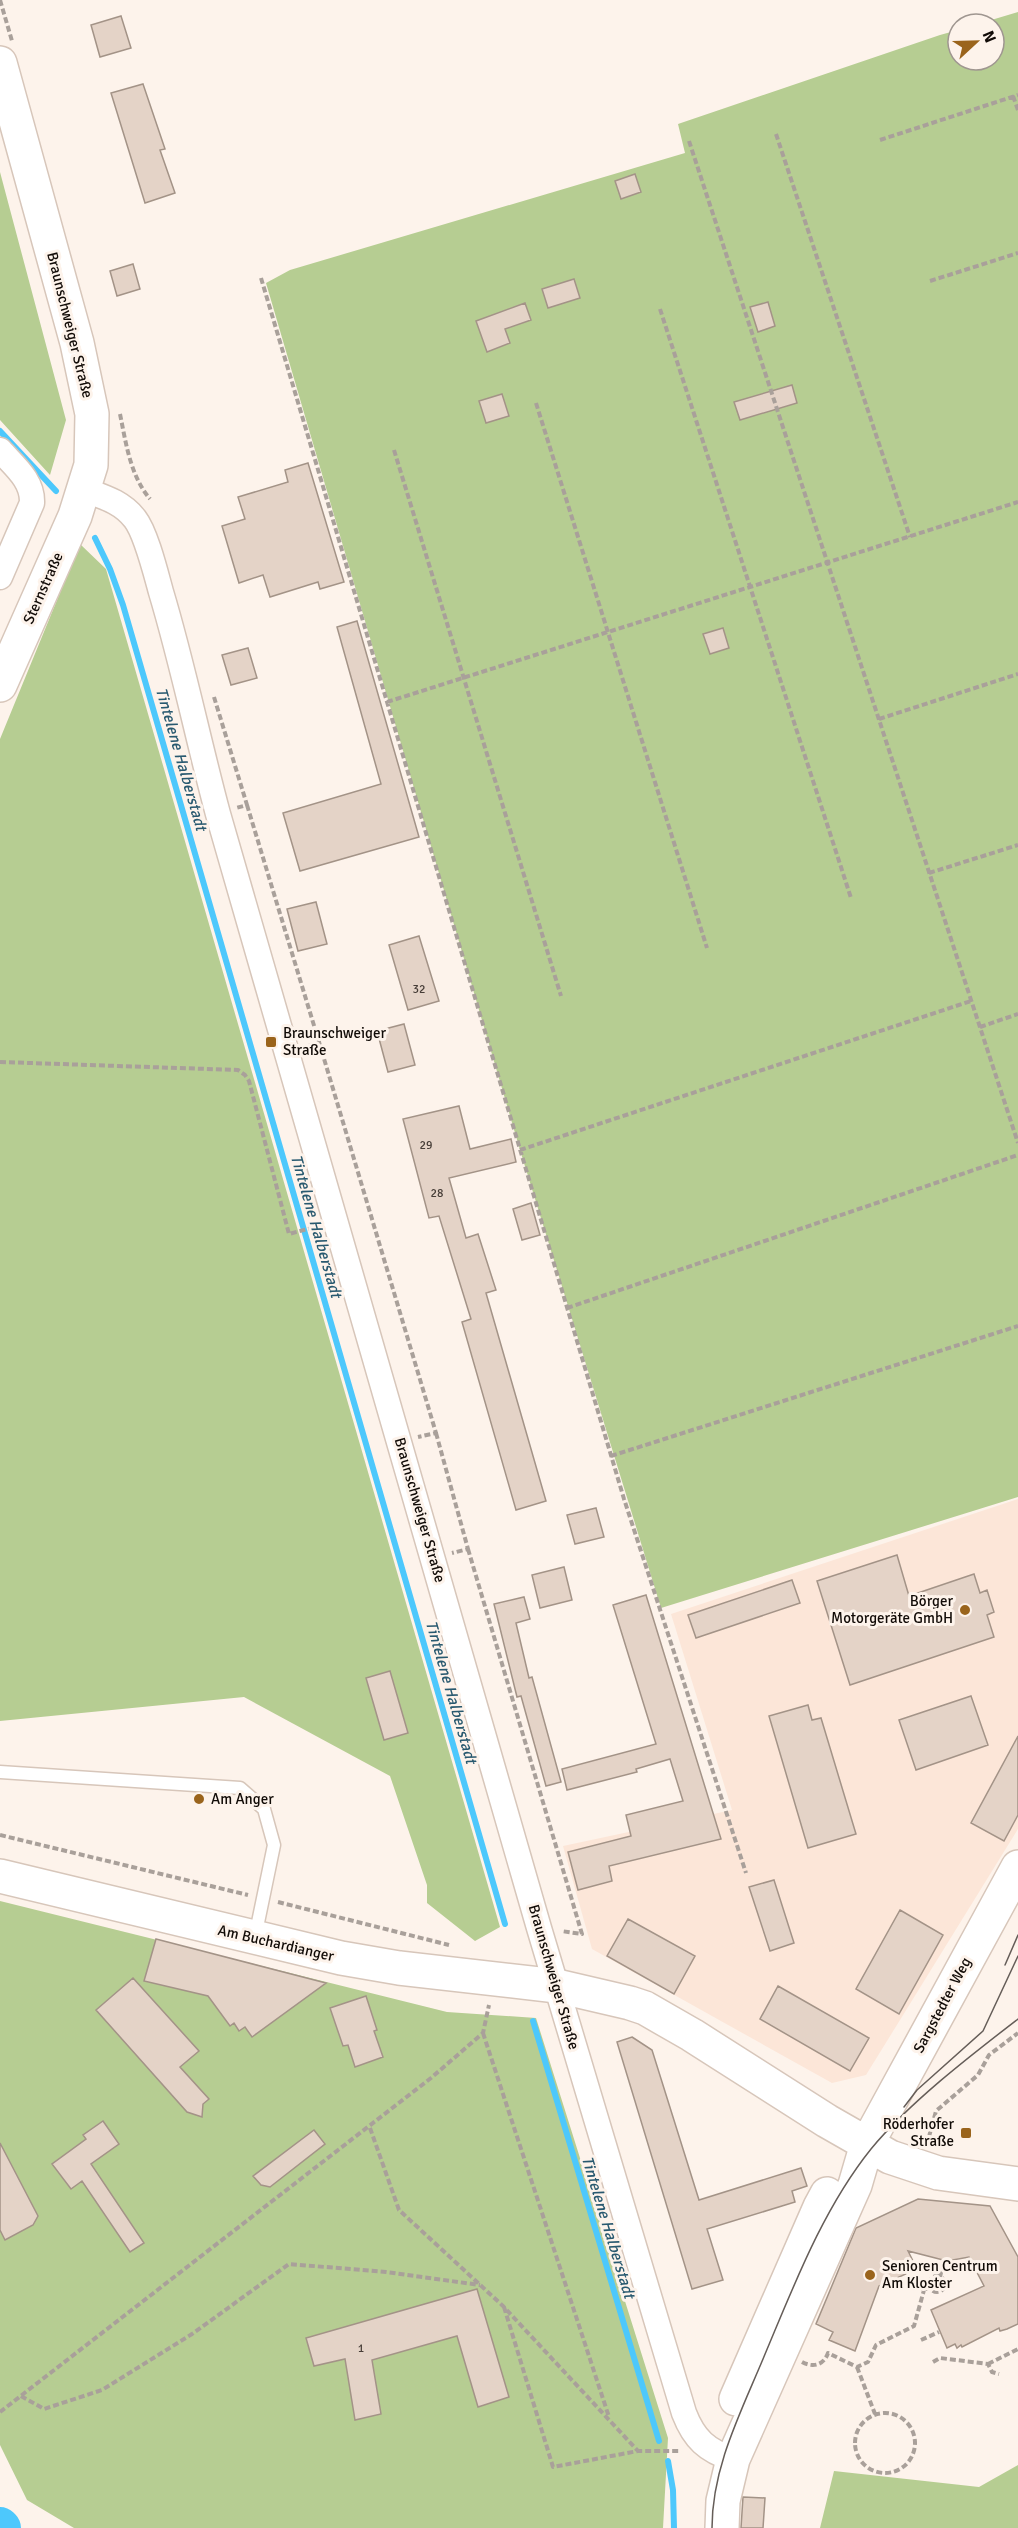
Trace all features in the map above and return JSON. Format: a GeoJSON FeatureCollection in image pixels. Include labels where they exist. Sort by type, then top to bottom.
{"type":"FeatureCollection","features":[{"type":"Feature","properties":{"kind":"main road","name":"Braunschweiger Straße"},"geometry":{"type":"LineString","coordinates":[[0,63],[88,387],[93,442],[91,465],[84,490]]}},
{"type":"Feature","properties":{"kind":"main road","name":"Sternstraße"},"geometry":{"type":"LineString","coordinates":[[0,686],[62,547],[84,490]]}},
{"type":"Feature","properties":{"kind":"main road","name":"Sargstedter Weg"},"geometry":{"type":"LineString","coordinates":[[867,2144],[1018,1867]]}},
{"type":"Feature","properties":{"kind":"main road","name":"Am Buchardianger"},"geometry":{"type":"LineString","coordinates":[[0,1876],[341,1958],[399,1968],[557,1986]]}},
{"type":"Feature","properties":{"kind":"main road"},"geometry":{"type":"LineString","coordinates":[[557,1986],[600,1994],[645,2008],[890,2157],[921,2169],[1018,2184]]}},
{"type":"Feature","properties":{"kind":"main road"},"geometry":{"type":"LineString","coordinates":[[701,2528],[702,2488],[724,2455],[782,2351],[855,2185],[867,2144]]}},
{"type":"Feature","properties":{"kind":"main road"},"geometry":{"type":"LineString","coordinates":[[722,2528],[724,2455],[773,2310],[820,2206],[845,2167],[867,2144]]}},
{"type":"Feature","properties":{"kind":"street"},"geometry":{"type":"LineString","coordinates":[[0,450],[29,482],[32,496],[32,503],[0,577]]}},
{"type":"Feature","properties":{"kind":"street","name":"Braunschweiger Straße"},"geometry":{"type":"LineString","coordinates":[[84,490],[111,499],[126,509],[137,523],[156,573],[180,655],[191,713],[218,814],[434,1557],[539,1928],[684,2413],[692,2432],[724,2455]]}},
{"type":"Feature","properties":{"kind":"lane"},"geometry":{"type":"LineString","coordinates":[[0,1772],[240,1788],[264,1809],[274,1845],[255,1938]]}},
{"type":"Feature","properties":{"kind":"path"},"geometry":{"type":"LineString","coordinates":[[880,140],[1016,96],[1018,110]]}},
{"type":"Feature","properties":{"kind":"path"},"geometry":{"type":"LineString","coordinates":[[776,134],[910,537]]}},
{"type":"Feature","properties":{"kind":"path"},"geometry":{"type":"LineString","coordinates":[[689,141],[1018,1143]]}},
{"type":"Feature","properties":{"kind":"path"},"geometry":{"type":"LineString","coordinates":[[930,281],[1018,253]]}},
{"type":"Feature","properties":{"kind":"path"},"geometry":{"type":"LineString","coordinates":[[261,278],[611,1456],[746,1873]]}},
{"type":"Feature","properties":{"kind":"path"},"geometry":{"type":"LineString","coordinates":[[660,309],[851,898]]}},
{"type":"Feature","properties":{"kind":"path"},"geometry":{"type":"LineString","coordinates":[[536,403],[707,948]]}},
{"type":"Feature","properties":{"kind":"path"},"geometry":{"type":"LineString","coordinates":[[394,450],[561,996]]}},
{"type":"Feature","properties":{"kind":"path"},"geometry":{"type":"LineString","coordinates":[[387,702],[1018,502]]}},
{"type":"Feature","properties":{"kind":"path"},"geometry":{"type":"LineString","coordinates":[[879,719],[1018,674]]}},
{"type":"Feature","properties":{"kind":"path"},"geometry":{"type":"LineString","coordinates":[[213,694],[436,1433],[582,1934],[539,1928]]}},
{"type":"Feature","properties":{"kind":"path"},"geometry":{"type":"LineString","coordinates":[[218,814],[247,805]]}},
{"type":"Feature","properties":{"kind":"path"},"geometry":{"type":"LineString","coordinates":[[929,873],[1018,844]]}},
{"type":"Feature","properties":{"kind":"path"},"geometry":{"type":"LineString","coordinates":[[520,1150],[971,1001]]}},
{"type":"Feature","properties":{"kind":"path"},"geometry":{"type":"LineString","coordinates":[[980,1027],[1018,1014]]}},
{"type":"Feature","properties":{"kind":"path"},"geometry":{"type":"LineString","coordinates":[[288,1053],[319,1042]]}},
{"type":"Feature","properties":{"kind":"path"},"geometry":{"type":"LineString","coordinates":[[0,1062],[238,1070],[245,1074],[249,1081],[289,1234],[324,1225]]}},
{"type":"Feature","properties":{"kind":"path"},"geometry":{"type":"LineString","coordinates":[[567,1308],[1018,1155]]}},
{"type":"Feature","properties":{"kind":"path"},"geometry":{"type":"LineString","coordinates":[[611,1456],[1018,1326]]}},
{"type":"Feature","properties":{"kind":"path"},"geometry":{"type":"LineString","coordinates":[[400,1441],[436,1433]]}},
{"type":"Feature","properties":{"kind":"path"},"geometry":{"type":"LineString","coordinates":[[434,1557],[468,1549]]}},
{"type":"Feature","properties":{"kind":"path"},"geometry":{"type":"LineString","coordinates":[[0,1835],[453,1946]]}},
{"type":"Feature","properties":{"kind":"path"},"geometry":{"type":"LineString","coordinates":[[496,1978],[483,2033],[610,2420]]}},
{"type":"Feature","properties":{"kind":"path"},"geometry":{"type":"LineString","coordinates":[[0,2412],[370,2128],[483,2033]]}},
{"type":"Feature","properties":{"kind":"path"},"geometry":{"type":"LineString","coordinates":[[921,2169],[936,2111],[978,2074],[989,2055],[1018,2033]]}},
{"type":"Feature","properties":{"kind":"path"},"geometry":{"type":"LineString","coordinates":[[370,2128],[399,2210],[503,2306],[638,2451]]}},
{"type":"Feature","properties":{"kind":"path"},"geometry":{"type":"LineString","coordinates":[[930,2287],[937,2292],[945,2285],[940,2277],[944,2260]]}},
{"type":"Feature","properties":{"kind":"path"},"geometry":{"type":"LineString","coordinates":[[21,2396],[44,2409],[102,2390],[192,2334],[288,2264],[386,2272],[480,2285]]}},
{"type":"Feature","properties":{"kind":"path"},"geometry":{"type":"LineString","coordinates":[[930,2287],[931,2279],[940,2277]]}},
{"type":"Feature","properties":{"kind":"path"},"geometry":{"type":"LineString","coordinates":[[896,2280],[924,2290],[930,2287]]}},
{"type":"Feature","properties":{"kind":"path"},"geometry":{"type":"LineString","coordinates":[[857,2367],[868,2362],[876,2345],[915,2326],[924,2290]]}},
{"type":"Feature","properties":{"kind":"path"},"geometry":{"type":"LineString","coordinates":[[503,2306],[553,2467],[638,2451],[724,2455]]}},
{"type":"Feature","properties":{"kind":"path"},"geometry":{"type":"LineString","coordinates":[[921,2340],[939,2332]]}},
{"type":"Feature","properties":{"kind":"path"},"geometry":{"type":"LineString","coordinates":[[933,2362],[940,2358],[988,2364],[1018,2349]]}},
{"type":"Feature","properties":{"kind":"path"},"geometry":{"type":"LineString","coordinates":[[782,2351],[807,2365],[822,2363],[828,2353],[857,2367],[875,2414]]}},
{"type":"Feature","properties":{"kind":"path"},"geometry":{"type":"LineString","coordinates":[[988,2364],[992,2372],[999,2374]]}},
{"type":"Feature","properties":{"kind":"path"},"geometry":{"type":"LineString","coordinates":[[875,2414],[894,2414],[903,2418],[914,2433],[915,2451],[911,2460],[898,2471],[890,2474],[873,2471],[858,2457],[855,2437],[860,2427],[875,2414]]}},
{"type":"Feature","properties":{"kind":"shaded area"},"geometry":{"type":"Polygon","coordinates":[[[1018,1499],[1018,1829],[866,2075],[832,2083],[592,1949],[563,1846],[732,1810],[671,1614],[1018,1499]]]}},
{"type":"Feature","properties":{"kind":"green space"},"geometry":{"type":"Polygon","coordinates":[[[1018,12],[1018,1497],[661,1608],[520,1150],[266,283],[290,270],[685,153],[678,124],[940,35],[946,33],[946,72],[1006,72],[1006,16],[1018,12]]]}},
{"type":"Feature","properties":{"kind":"green space"},"geometry":{"type":"Polygon","coordinates":[[[0,172],[66,420],[50,475],[0,420],[0,172]]]}},
{"type":"Feature","properties":{"kind":"green space"},"geometry":{"type":"Polygon","coordinates":[[[80,544],[106,569],[500,1927],[475,1941],[427,1903],[427,1885],[390,1776],[244,1697],[0,1721],[0,739],[80,544]]]}},
{"type":"Feature","properties":{"kind":"green space"},"geometry":{"type":"Polygon","coordinates":[[[0,1901],[447,2012],[536,2018],[668,2438],[663,2528],[74,2528],[27,2500],[0,2445],[0,1901]]]}},
{"type":"Feature","properties":{"kind":"green space"},"geometry":{"type":"Polygon","coordinates":[[[1018,2465],[1018,2528],[820,2528],[834,2471],[979,2487],[1018,2465]]]}},
{"type":"Feature","properties":{"kind":"building"},"geometry":{"type":"Polygon","coordinates":[[[121,16],[131,48],[100,57],[91,25],[121,16]]]}},
{"type":"Feature","properties":{"kind":"building"},"geometry":{"type":"Polygon","coordinates":[[[143,84],[165,149],[160,150],[175,193],[145,203],[111,93],[143,84]]]}},
{"type":"Feature","properties":{"kind":"building"},"geometry":{"type":"Polygon","coordinates":[[[635,174],[641,192],[621,199],[615,181],[635,174]]]}},
{"type":"Feature","properties":{"kind":"building"},"geometry":{"type":"Polygon","coordinates":[[[133,264],[140,289],[117,296],[110,271],[133,264]]]}},
{"type":"Feature","properties":{"kind":"building"},"geometry":{"type":"Polygon","coordinates":[[[574,279],[580,298],[548,308],[542,289],[574,279]]]}},
{"type":"Feature","properties":{"kind":"building"},"geometry":{"type":"Polygon","coordinates":[[[768,302],[775,326],[758,332],[750,307],[768,302]]]}},
{"type":"Feature","properties":{"kind":"building"},"geometry":{"type":"Polygon","coordinates":[[[525,303],[531,320],[505,329],[510,343],[487,352],[476,321],[525,303]]]}},
{"type":"Feature","properties":{"kind":"building"},"geometry":{"type":"Polygon","coordinates":[[[792,385],[797,403],[740,420],[734,402],[792,385]]]}},
{"type":"Feature","properties":{"kind":"building"},"geometry":{"type":"Polygon","coordinates":[[[502,394],[509,416],[486,423],[479,401],[502,394]]]}},
{"type":"Feature","properties":{"kind":"building"},"geometry":{"type":"Polygon","coordinates":[[[308,463],[344,582],[320,589],[318,582],[270,597],[263,575],[239,583],[222,526],[245,519],[238,497],[288,482],[285,470],[308,463]]]}},
{"type":"Feature","properties":{"kind":"building"},"geometry":{"type":"Polygon","coordinates":[[[357,621],[419,837],[300,871],[283,813],[381,784],[337,627],[357,621]]]}},
{"type":"Feature","properties":{"kind":"building"},"geometry":{"type":"Polygon","coordinates":[[[723,628],[729,648],[710,654],[703,634],[723,628]]]}},
{"type":"Feature","properties":{"kind":"building"},"geometry":{"type":"Polygon","coordinates":[[[248,648],[257,678],[231,685],[222,655],[248,648]]]}},
{"type":"Feature","properties":{"kind":"building"},"geometry":{"type":"Polygon","coordinates":[[[316,902],[327,944],[298,951],[287,909],[316,902]]]}},
{"type":"Feature","properties":{"kind":"building"},"geometry":{"type":"Polygon","coordinates":[[[419,936],[439,1001],[408,1010],[389,945],[419,936]]]}},
{"type":"Feature","properties":{"kind":"building"},"geometry":{"type":"Polygon","coordinates":[[[404,1024],[415,1065],[388,1072],[377,1031],[404,1024]]]}},
{"type":"Feature","properties":{"kind":"building"},"geometry":{"type":"Polygon","coordinates":[[[459,1106],[470,1149],[511,1139],[516,1162],[449,1178],[466,1238],[478,1234],[496,1290],[486,1293],[546,1501],[516,1510],[462,1322],[471,1319],[439,1216],[429,1218],[403,1119],[459,1106]]]}},
{"type":"Feature","properties":{"kind":"building"},"geometry":{"type":"Polygon","coordinates":[[[531,1203],[540,1235],[522,1240],[513,1209],[531,1203]]]}},
{"type":"Feature","properties":{"kind":"building"},"geometry":{"type":"Polygon","coordinates":[[[596,1508],[604,1537],[575,1544],[567,1515],[596,1508]]]}},
{"type":"Feature","properties":{"kind":"building"},"geometry":{"type":"Polygon","coordinates":[[[897,1555],[909,1596],[974,1574],[980,1593],[987,1590],[994,1612],[987,1615],[994,1637],[850,1685],[817,1581],[897,1555]]]}},
{"type":"Feature","properties":{"kind":"building"},"geometry":{"type":"Polygon","coordinates":[[[564,1567],[572,1600],[540,1608],[532,1575],[564,1567]]]}},
{"type":"Feature","properties":{"kind":"building"},"geometry":{"type":"Polygon","coordinates":[[[792,1580],[800,1603],[696,1638],[688,1615],[792,1580]]]}},
{"type":"Feature","properties":{"kind":"building"},"geometry":{"type":"Polygon","coordinates":[[[646,1595],[721,1839],[609,1866],[612,1881],[578,1890],[568,1852],[631,1836],[626,1815],[683,1801],[670,1759],[636,1769],[637,1772],[567,1790],[562,1769],[656,1744],[613,1605],[646,1595]]]}},
{"type":"Feature","properties":{"kind":"building"},"geometry":{"type":"Polygon","coordinates":[[[524,1597],[530,1619],[516,1623],[529,1678],[532,1677],[561,1782],[546,1786],[521,1696],[517,1697],[494,1604],[524,1597]]]}},
{"type":"Feature","properties":{"kind":"building"},"geometry":{"type":"Polygon","coordinates":[[[390,1671],[408,1733],[384,1740],[366,1678],[390,1671]]]}},
{"type":"Feature","properties":{"kind":"building"},"geometry":{"type":"Polygon","coordinates":[[[971,1696],[988,1745],[916,1770],[899,1720],[971,1696]]]}},
{"type":"Feature","properties":{"kind":"building"},"geometry":{"type":"Polygon","coordinates":[[[808,1705],[812,1720],[821,1718],[856,1834],[808,1848],[769,1716],[808,1705]]]}},
{"type":"Feature","properties":{"kind":"building"},"geometry":{"type":"Polygon","coordinates":[[[1018,1736],[1018,1815],[1004,1841],[971,1823],[1018,1736]]]}},
{"type":"Feature","properties":{"kind":"building"},"geometry":{"type":"Polygon","coordinates":[[[774,1880],[794,1943],[770,1951],[749,1887],[774,1880]]]}},
{"type":"Feature","properties":{"kind":"building"},"geometry":{"type":"Polygon","coordinates":[[[900,1910],[943,1935],[899,2014],[856,1989],[900,1910]]]}},
{"type":"Feature","properties":{"kind":"building"},"geometry":{"type":"Polygon","coordinates":[[[628,1919],[695,1956],[674,1994],[607,1956],[628,1919]]]}},
{"type":"Feature","properties":{"kind":"building"},"geometry":{"type":"Polygon","coordinates":[[[156,1939],[326,1983],[252,2037],[245,2027],[239,2031],[234,2023],[230,2026],[208,1996],[144,1981],[156,1939]]]}},
{"type":"Feature","properties":{"kind":"building"},"geometry":{"type":"Polygon","coordinates":[[[133,1978],[199,2051],[180,2067],[209,2099],[203,2104],[202,2117],[187,2112],[96,2010],[133,1978]]]}},
{"type":"Feature","properties":{"kind":"building"},"geometry":{"type":"Polygon","coordinates":[[[778,1986],[869,2038],[850,2071],[760,2019],[778,1986]]]}},
{"type":"Feature","properties":{"kind":"building"},"geometry":{"type":"Polygon","coordinates":[[[366,1996],[383,2057],[355,2067],[348,2045],[343,2046],[330,2008],[366,1996]]]}},
{"type":"Feature","properties":{"kind":"building"},"geometry":{"type":"Polygon","coordinates":[[[632,2037],[652,2050],[699,2200],[801,2168],[807,2186],[792,2191],[795,2202],[707,2229],[723,2280],[692,2289],[617,2042],[632,2037]]]}},
{"type":"Feature","properties":{"kind":"building"},"geometry":{"type":"Polygon","coordinates":[[[103,2121],[119,2144],[91,2164],[144,2243],[130,2252],[82,2181],[71,2189],[52,2164],[86,2139],[83,2135],[103,2121]]]}},
{"type":"Feature","properties":{"kind":"building"},"geometry":{"type":"Polygon","coordinates":[[[314,2130],[325,2144],[270,2187],[261,2185],[253,2176],[314,2130]]]}},
{"type":"Feature","properties":{"kind":"building"},"geometry":{"type":"Polygon","coordinates":[[[0,2143],[38,2216],[33,2225],[5,2240],[0,2230],[0,2143]]]}},
{"type":"Feature","properties":{"kind":"building","name":"Senioren Centrum Am Kloster"},"geometry":{"type":"Polygon","coordinates":[[[918,2199],[990,2206],[1018,2257],[1018,2324],[1000,2331],[999,2328],[962,2347],[961,2345],[957,2348],[955,2344],[947,2348],[931,2310],[984,2286],[969,2257],[947,2261],[908,2251],[917,2269],[879,2286],[855,2351],[829,2340],[833,2332],[816,2324],[856,2228],[918,2199]]]}},
{"type":"Feature","properties":{"kind":"building"},"geometry":{"type":"Polygon","coordinates":[[[477,2289],[509,2397],[478,2407],[457,2336],[372,2360],[381,2414],[355,2420],[345,2359],[314,2366],[306,2338],[477,2289]]]}},
{"type":"Feature","properties":{"kind":"building"},"geometry":{"type":"Polygon","coordinates":[[[743,2497],[765,2498],[763,2528],[741,2528],[743,2497]]]}},
{"type":"Feature","properties":{"kind":"waterway","name":"Tintelene Halberstadt"},"geometry":{"type":"LineString","coordinates":[[0,431],[56,491]]}},
{"type":"Feature","properties":{"kind":"waterway","name":"Tintelene Halberstadt"},"geometry":{"type":"LineString","coordinates":[[95,538],[110,569],[123,605],[505,1924]]}},
{"type":"Feature","properties":{"kind":"waterway","name":"Tintelene Halberstadt"},"geometry":{"type":"LineString","coordinates":[[533,2021],[659,2441]]}},
{"type":"Feature","properties":{"kind":"waterway","name":"Tintelene Halberstadt"},"geometry":{"type":"LineString","coordinates":[[668,2461],[673,2490],[674,2528]]}},
{"type":"Feature","properties":{"kind":"tram line"},"geometry":{"type":"LineString","coordinates":[[1005,1965],[1018,1935]]}},
{"type":"Feature","properties":{"kind":"tram line"},"geometry":{"type":"LineString","coordinates":[[904,2107],[917,2090],[983,2031],[1018,1956]]}},
{"type":"Feature","properties":{"kind":"tram line"},"geometry":{"type":"LineString","coordinates":[[712,2528],[717,2484],[737,2421],[797,2277],[838,2198],[871,2149],[904,2114],[941,2080],[1018,2019]]}},
{"type":"Feature","properties":{"kind":"place","name":"Braunschweiger Straße"},"geometry":{"type":"Point","coordinates":[271,1042]}},
{"type":"Feature","properties":{"kind":"place","name":"Börger Motorgeräte GmbH"},"geometry":{"type":"Point","coordinates":[965,1610]}},
{"type":"Feature","properties":{"kind":"place","name":"Am Anger"},"geometry":{"type":"Point","coordinates":[199,1799]}},
{"type":"Feature","properties":{"kind":"place","name":"Röderhofer Straße"},"geometry":{"type":"Point","coordinates":[966,2133]}},
{"type":"Feature","properties":{"kind":"place","name":"Senioren Centrum Am Kloster"},"geometry":{"type":"Point","coordinates":[870,2275]}}]}
